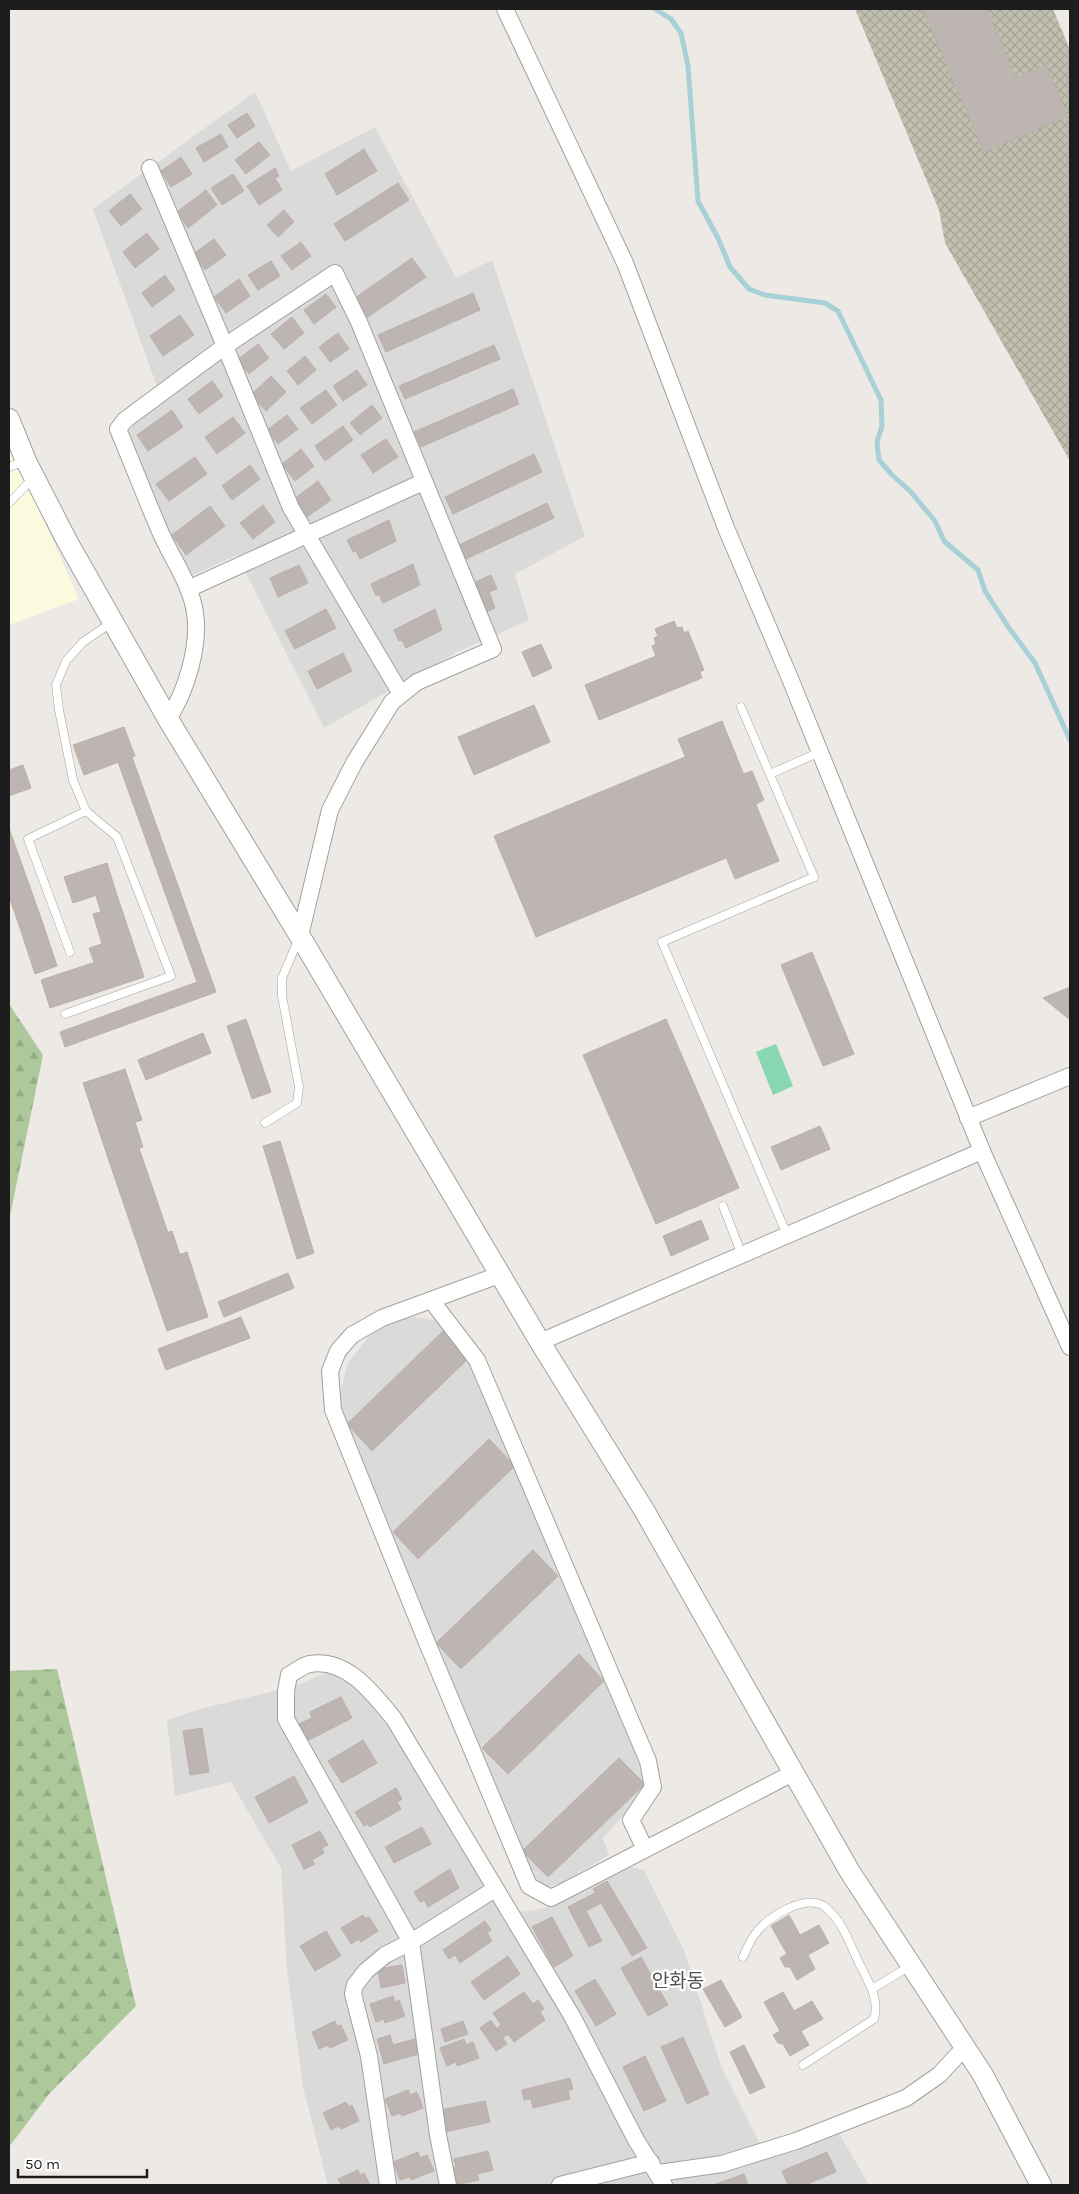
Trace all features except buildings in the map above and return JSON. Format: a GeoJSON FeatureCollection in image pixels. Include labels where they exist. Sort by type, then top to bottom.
{"type":"FeatureCollection","features":[{"type":"Feature","properties":{"kind":"street"},"geometry":{"type":"LineString","coordinates":[[505,9],[625,263],[726,528],[820,752],[968,1118],[1070,1347]]}},
{"type":"Feature","properties":{"kind":"street"},"geometry":{"type":"LineString","coordinates":[[150,168],[225,346],[290,508],[402,694]]}},
{"type":"Feature","properties":{"kind":"street"},"geometry":{"type":"LineString","coordinates":[[168,719],[177,705],[188,678],[194,643],[195,614],[188,588],[159,530],[118,429],[125,420],[225,346],[335,273],[359,322],[493,649],[417,682],[392,702],[330,810],[300,936]]}},
{"type":"Feature","properties":{"kind":"street"},"geometry":{"type":"LineString","coordinates":[[9,419],[23,468],[168,719],[300,936],[540,1342],[644,1510],[850,1872],[983,2075],[1041,2185]]}},
{"type":"Feature","properties":{"kind":"street"},"geometry":{"type":"LineString","coordinates":[[188,588],[424,482]]}},
{"type":"Feature","properties":{"kind":"street"},"geometry":{"type":"LineString","coordinates":[[968,1118],[1070,1076]]}},
{"type":"Feature","properties":{"kind":"street"},"geometry":{"type":"LineString","coordinates":[[540,1342],[982,1151]]}},
{"type":"Feature","properties":{"kind":"street"},"geometry":{"type":"LineString","coordinates":[[500,1275],[382,1318],[352,1335],[338,1352],[330,1371],[333,1410],[425,1638],[529,1886],[552,1898],[793,1772]]}},
{"type":"Feature","properties":{"kind":"street"},"geometry":{"type":"LineString","coordinates":[[431,1300],[477,1360],[648,1761],[654,1787],[631,1820],[645,1850]]}},
{"type":"Feature","properties":{"kind":"street"},"geometry":{"type":"LineString","coordinates":[[448,2185],[438,2135],[411,1942],[286,1719],[286,1690],[289,1675],[309,1664],[337,1666],[369,1687],[394,1719],[572,2016],[636,2140],[658,2173]]}},
{"type":"Feature","properties":{"kind":"street"},"geometry":{"type":"LineString","coordinates":[[388,2185],[369,2056],[353,1994],[355,1985],[366,1971],[385,1955],[411,1942],[495,1889]]}},
{"type":"Feature","properties":{"kind":"street"},"geometry":{"type":"LineString","coordinates":[[560,2185],[722,2164],[796,2140],[906,2098],[939,2075],[965,2047]]}},
{"type":"Feature","properties":{"kind":"lane"},"geometry":{"type":"LineString","coordinates":[[9,503],[23,468]]}},
{"type":"Feature","properties":{"kind":"lane"},"geometry":{"type":"LineString","coordinates":[[65,1014],[171,976],[117,837],[86,811],[73,780],[56,685],[66,661],[83,642],[113,622]]}},
{"type":"Feature","properties":{"kind":"lane"},"geometry":{"type":"LineString","coordinates":[[741,707],[814,877],[662,942],[787,1235]]}},
{"type":"Feature","properties":{"kind":"lane"},"geometry":{"type":"LineString","coordinates":[[770,774],[820,752]]}},
{"type":"Feature","properties":{"kind":"lane"},"geometry":{"type":"LineString","coordinates":[[70,952],[28,839],[86,811]]}},
{"type":"Feature","properties":{"kind":"lane"},"geometry":{"type":"LineString","coordinates":[[265,1123],[297,1103],[299,1087],[282,978],[300,936]]}},
{"type":"Feature","properties":{"kind":"lane"},"geometry":{"type":"LineString","coordinates":[[723,1206],[742,1254]]}},
{"type":"Feature","properties":{"kind":"lane"},"geometry":{"type":"LineString","coordinates":[[743,1957],[755,1934],[766,1921],[790,1907],[808,1902],[824,1906],[840,1924],[872,1989],[878,2007],[874,2019],[803,2065]]}},
{"type":"Feature","properties":{"kind":"lane"},"geometry":{"type":"LineString","coordinates":[[872,1989],[911,1965]]}},
{"type":"Feature","properties":{"kind":"shaded area"},"geometry":{"type":"Polygon","coordinates":[[[855,9],[1053,9],[1070,50],[1070,461],[945,243],[939,210],[855,9]]]}},
{"type":"Feature","properties":{"kind":"shaded area"},"geometry":{"type":"Polygon","coordinates":[[[255,92],[291,171],[375,127],[456,278],[492,260],[585,536],[515,574],[529,620],[459,651],[324,728],[237,555],[189,577],[164,527],[129,432],[136,421],[162,400],[93,209],[255,92]]]}},
{"type":"Feature","properties":{"kind":"shaded area"},"geometry":{"type":"Polygon","coordinates":[[[9,442],[79,599],[9,625],[9,442]]]}},
{"type":"Feature","properties":{"kind":"shaded area"},"geometry":{"type":"Polygon","coordinates":[[[414,1317],[435,1320],[447,1327],[472,1357],[646,1773],[649,1787],[603,1838],[609,1855],[563,1882],[545,1888],[532,1874],[343,1419],[340,1393],[348,1363],[368,1337],[387,1324],[414,1317]]]}},
{"type":"Feature","properties":{"kind":"shaded area"},"geometry":{"type":"Polygon","coordinates":[[[328,1672],[361,1686],[414,1768],[492,1897],[521,1912],[545,1908],[622,1866],[644,1870],[684,1950],[721,2066],[760,2144],[833,2123],[869,2185],[328,2185],[303,2087],[287,1969],[281,1868],[231,1782],[175,1796],[167,1720],[200,1709],[295,1686],[328,1672]]]}},
{"type":"Feature","properties":{"kind":"green space"},"geometry":{"type":"Polygon","coordinates":[[[9,1004],[43,1055],[9,1221],[9,1004]]]}},
{"type":"Feature","properties":{"kind":"green space"},"geometry":{"type":"Polygon","coordinates":[[[776,1044],[793,1086],[773,1095],[756,1052],[776,1044]]]}},
{"type":"Feature","properties":{"kind":"green space"},"geometry":{"type":"Polygon","coordinates":[[[57,1669],[136,2006],[49,2094],[9,2147],[9,1671],[57,1669]]]}},
{"type":"Feature","properties":{"kind":"waterway"},"geometry":{"type":"LineString","coordinates":[[655,9],[671,19],[681,33],[688,66],[698,201],[718,238],[730,267],[749,289],[765,295],[825,303],[838,311],[881,400],[882,426],[877,442],[879,460],[910,491],[935,521],[944,541],[978,570],[985,591],[1035,663],[1070,740]]}},
{"type":"Feature","properties":{"kind":"district","name":"안화동"},"geometry":{"type":"Point","coordinates":[678,1980]}}]}
